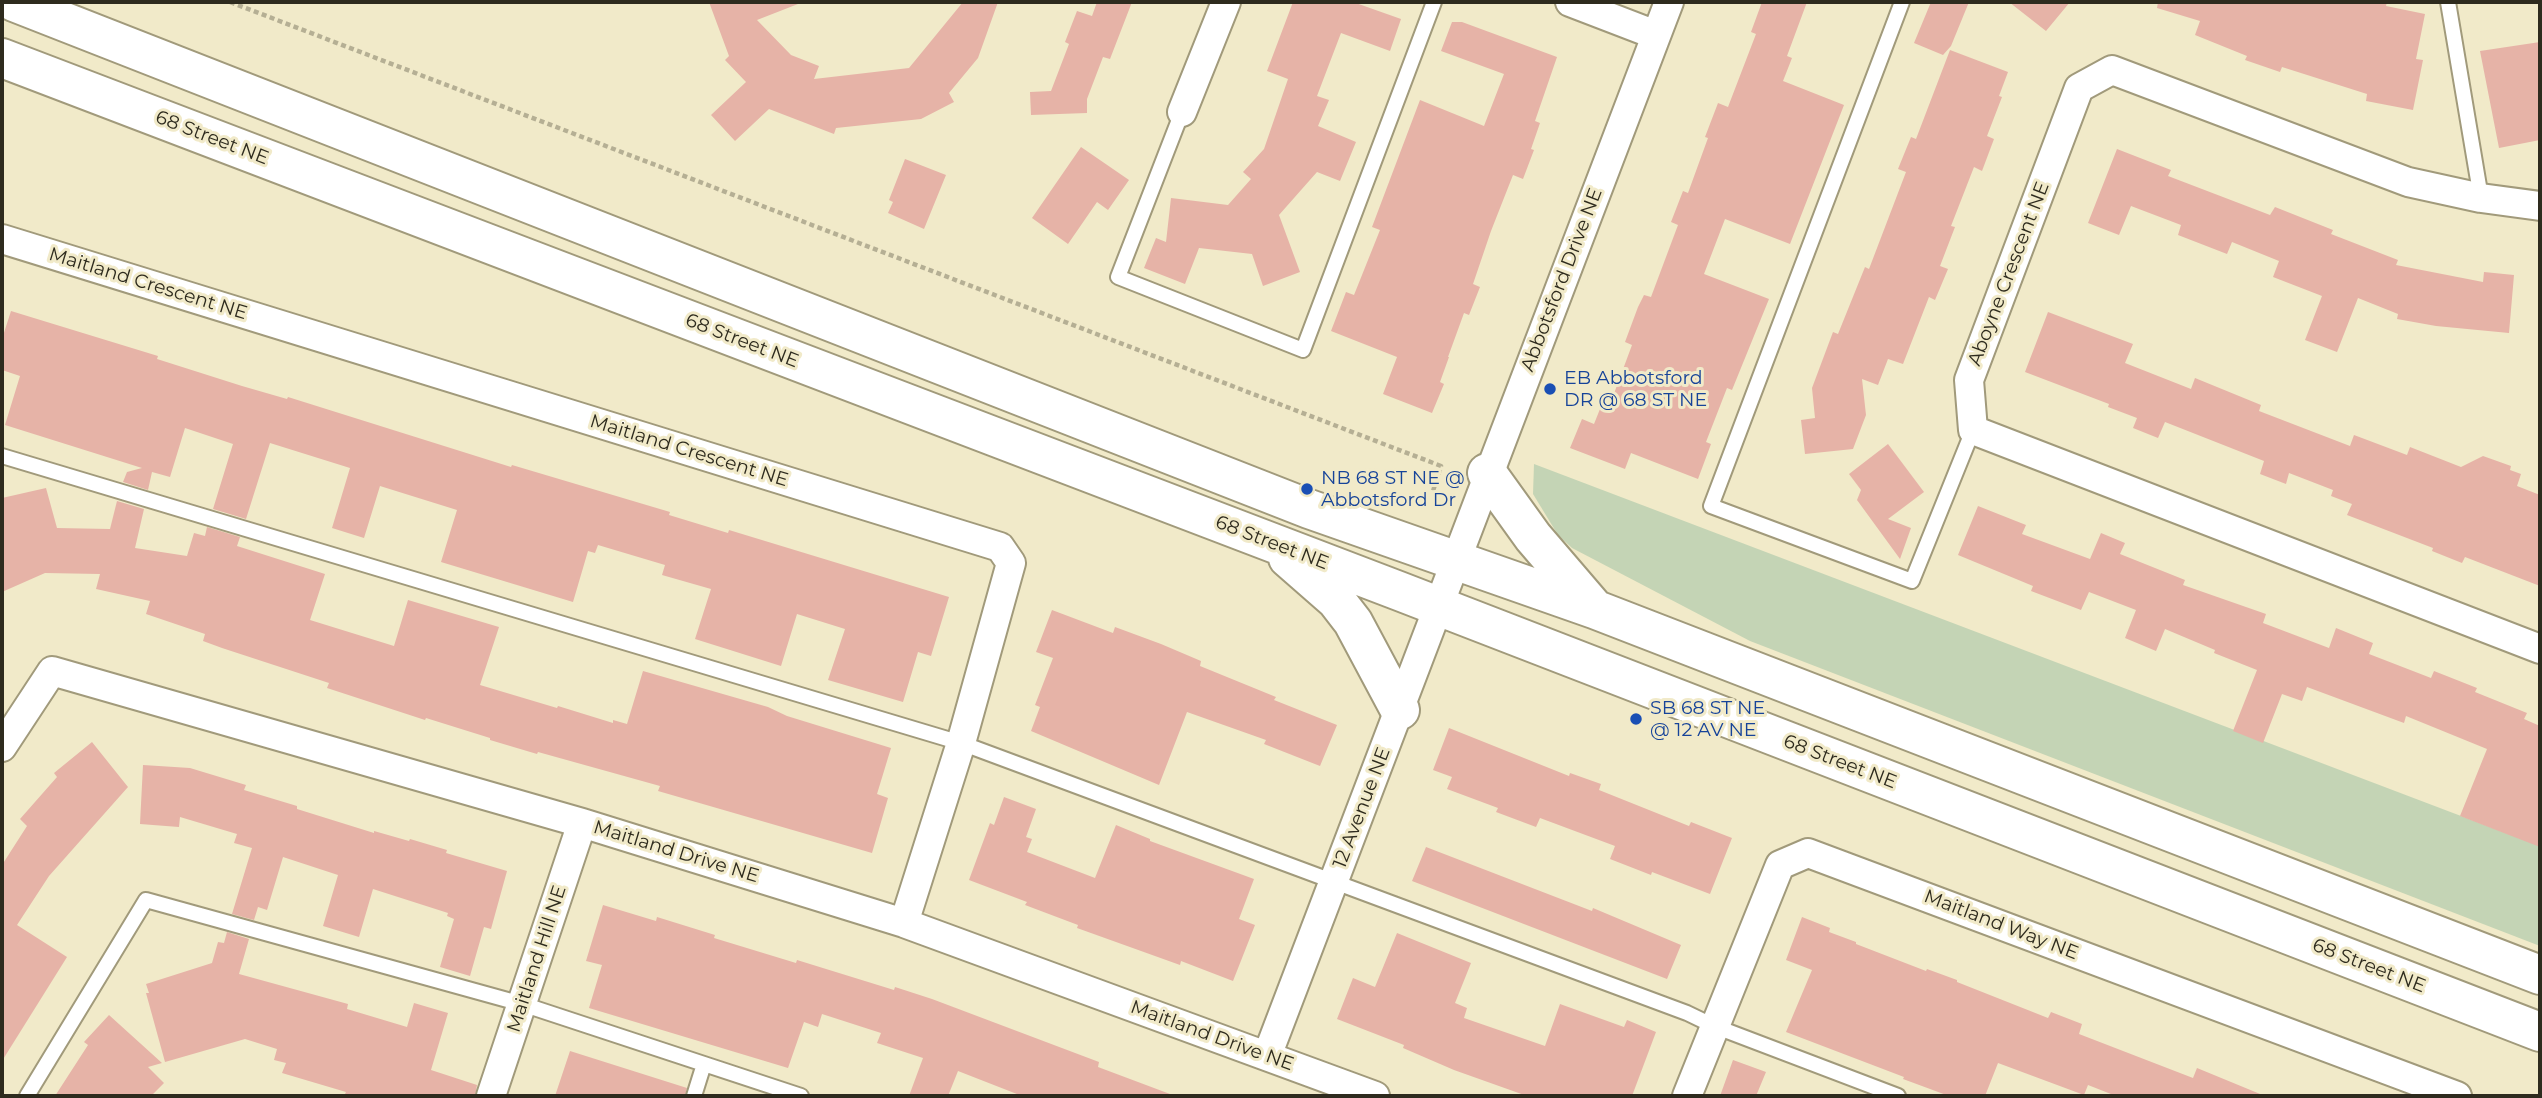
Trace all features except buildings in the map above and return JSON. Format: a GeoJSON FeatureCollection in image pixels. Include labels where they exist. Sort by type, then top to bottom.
{"type":"FeatureCollection","features":[{"type":"Feature","properties":{"kind":"main road"},"geometry":{"type":"LineString","coordinates":[[14,2],[1310,509],[1594,609],[2540,975]]}},
{"type":"Feature","properties":{"kind":"main road","name":"68 Street NE"},"geometry":{"type":"LineString","coordinates":[[2,58],[2540,1032]]}},
{"type":"Feature","properties":{"kind":"main road"},"geometry":{"type":"LineString","coordinates":[[1488,473],[1533,537],[1594,609]]}},
{"type":"Feature","properties":{"kind":"main road"},"geometry":{"type":"LineString","coordinates":[[1270,543],[1336,600],[1353,622],[1400,710]]}},
{"type":"Feature","properties":{"kind":"street"},"geometry":{"type":"LineString","coordinates":[[1182,112],[1226,2]]}},
{"type":"Feature","properties":{"kind":"street"},"geometry":{"type":"LineString","coordinates":[[1570,2],[1656,35]]}},
{"type":"Feature","properties":{"kind":"street","name":"Abbotsford Drive NE"},"geometry":{"type":"LineString","coordinates":[[1455,559],[1668,2]]}},
{"type":"Feature","properties":{"kind":"street","name":"Aboyne Crescent NE"},"geometry":{"type":"LineString","coordinates":[[1973,430],[1969,380],[2079,88],[2112,70],[2408,182],[2481,198],[2540,206]]}},
{"type":"Feature","properties":{"kind":"street","name":"Maitland Crescent NE"},"geometry":{"type":"LineString","coordinates":[[2,239],[1000,547],[1011,563],[961,743],[904,923]]}},
{"type":"Feature","properties":{"kind":"street"},"geometry":{"type":"LineString","coordinates":[[1973,430],[2540,649]]}},
{"type":"Feature","properties":{"kind":"street","name":"12 Avenue NE"},"geometry":{"type":"LineString","coordinates":[[1268,1056],[1455,559]]}},
{"type":"Feature","properties":{"kind":"street","name":"Maitland Drive NE"},"geometry":{"type":"LineString","coordinates":[[2,747],[52,671],[582,823],[904,923],[1375,1096]]}},
{"type":"Feature","properties":{"kind":"street","name":"Maitland Hill NE"},"geometry":{"type":"LineString","coordinates":[[491,1096],[582,823]]}},
{"type":"Feature","properties":{"kind":"street","name":"Maitland Way NE"},"geometry":{"type":"LineString","coordinates":[[1687,1096],[1780,865],[1808,853],[2457,1096]]}},
{"type":"Feature","properties":{"kind":"lane"},"geometry":{"type":"LineString","coordinates":[[1182,112],[1118,277],[1303,349],[1434,2]]}},
{"type":"Feature","properties":{"kind":"lane"},"geometry":{"type":"LineString","coordinates":[[1902,2],[1711,506],[1912,581],[1973,430]]}},
{"type":"Feature","properties":{"kind":"lane"},"geometry":{"type":"LineString","coordinates":[[2448,2],[2481,198]]}},
{"type":"Feature","properties":{"kind":"lane"},"geometry":{"type":"LineString","coordinates":[[2,456],[961,743],[1687,1013],[1714,1026],[1898,1096]]}},
{"type":"Feature","properties":{"kind":"lane"},"geometry":{"type":"LineString","coordinates":[[27,1096],[146,900],[522,1004],[801,1096]]}},
{"type":"Feature","properties":{"kind":"lane"},"geometry":{"type":"LineString","coordinates":[[694,1096],[704,1064]]}},
{"type":"Feature","properties":{"kind":"path"},"geometry":{"type":"LineString","coordinates":[[230,2],[1441,467],[1433,491]]}},
{"type":"Feature","properties":{"kind":"green space"},"geometry":{"type":"Polygon","coordinates":[[[1534,464],[2540,846],[2540,946],[1750,641],[1572,548],[1558,535],[1533,494],[1534,464]]]}},
{"type":"Feature","properties":{"kind":"place","name":"EB Abbotsford DR @ 68 ST NE"},"geometry":{"type":"Point","coordinates":[1550,389]}},
{"type":"Feature","properties":{"kind":"place","name":"NB 68 ST NE @ Abbotsford Dr"},"geometry":{"type":"Point","coordinates":[1307,489]}},
{"type":"Feature","properties":{"kind":"place","name":"SB 68 ST NE @ 12 AV NE"},"geometry":{"type":"Point","coordinates":[1636,719]}}]}
